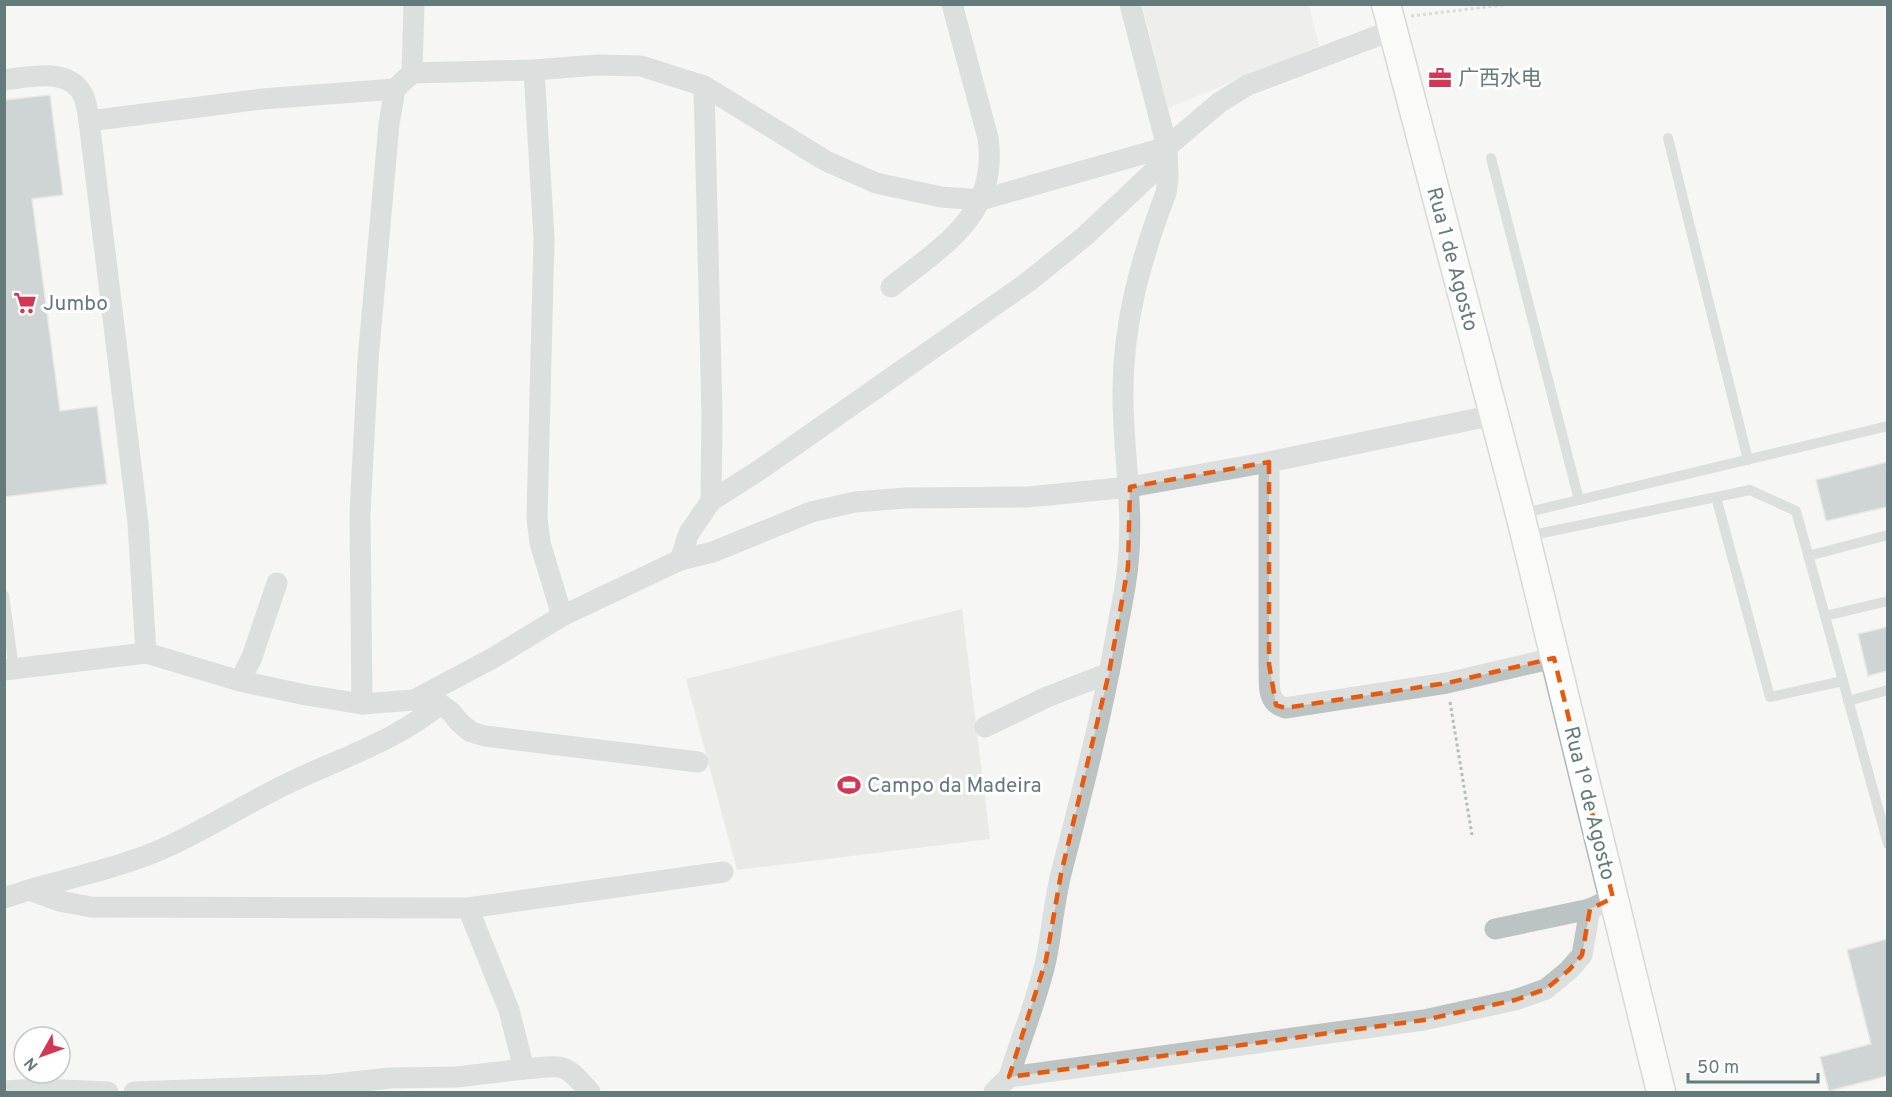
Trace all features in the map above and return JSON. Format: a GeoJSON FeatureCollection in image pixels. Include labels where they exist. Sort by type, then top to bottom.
{"type":"FeatureCollection","features":[{"type":"Feature","properties":{"kind":"main road","name":"Rua 1 de Agosto"},"geometry":{"type":"LineString","coordinates":[[1389,18],[1522,525]]}},
{"type":"Feature","properties":{"kind":"main road","name":"Rua 1º de Agosto"},"geometry":{"type":"LineString","coordinates":[[1522,525],[1554,658],[1602,904],[1661,1092]]}},
{"type":"Feature","properties":{"kind":"street"},"geometry":{"type":"LineString","coordinates":[[412,73],[414,4]]}},
{"type":"Feature","properties":{"kind":"street"},"geometry":{"type":"LineString","coordinates":[[891,287],[966,225],[981,200],[988,175],[989,145],[952,4]]}},
{"type":"Feature","properties":{"kind":"street"},"geometry":{"type":"LineString","coordinates":[[994,1092],[1009,1077],[1035,1004],[1046,960],[1061,874],[1109,673],[1128,567],[1130,487],[1123,396],[1124,349],[1133,294],[1168,186],[1167,153],[1130,4]]}},
{"type":"Feature","properties":{"kind":"street"},"geometry":{"type":"LineString","coordinates":[[680,560],[689,533],[711,501],[761,469],[1028,282],[1085,236],[1220,102],[1248,85],[1389,18]]}},
{"type":"Feature","properties":{"kind":"street"},"geometry":{"type":"LineString","coordinates":[[362,704],[360,514],[368,360],[389,124],[395,89],[412,73],[534,70],[627,64],[664,72],[704,86],[826,161],[876,183],[941,197],[981,200],[1167,153]]}},
{"type":"Feature","properties":{"kind":"street"},"geometry":{"type":"LineString","coordinates":[[534,70],[544,238],[537,518],[540,543],[562,616]]}},
{"type":"Feature","properties":{"kind":"street"},"geometry":{"type":"LineString","coordinates":[[4,80],[49,75],[60,77],[79,89],[84,97],[89,121],[138,523],[146,653]]}},
{"type":"Feature","properties":{"kind":"street"},"geometry":{"type":"LineString","coordinates":[[704,86],[712,414],[711,501]]}},
{"type":"Feature","properties":{"kind":"street"},"geometry":{"type":"LineString","coordinates":[[89,121],[262,99],[395,89]]}},
{"type":"Feature","properties":{"kind":"street"},"geometry":{"type":"LineString","coordinates":[[414,700],[493,658],[562,616],[680,560],[713,552],[810,512],[855,502],[906,498],[1028,497],[1130,487],[1203,472],[1269,462],[1494,415]]}},
{"type":"Feature","properties":{"kind":"street"},"geometry":{"type":"LineString","coordinates":[[1269,462],[1269,664],[1271,698],[1276,705],[1285,708],[1447,683],[1554,658]]}},
{"type":"Feature","properties":{"kind":"street"},"geometry":{"type":"LineString","coordinates":[[240,681],[252,657],[277,583]]}},
{"type":"Feature","properties":{"kind":"street"},"geometry":{"type":"LineString","coordinates":[[9,669],[146,653],[240,681],[306,695],[362,704],[414,700],[440,704],[471,732],[485,736],[698,762]]}},
{"type":"Feature","properties":{"kind":"street"},"geometry":{"type":"LineString","coordinates":[[986,727],[1047,697],[1109,673]]}},
{"type":"Feature","properties":{"kind":"street"},"geometry":{"type":"LineString","coordinates":[[4,898],[98,872],[167,847],[284,785],[410,727],[440,704]]}},
{"type":"Feature","properties":{"kind":"street"},"geometry":{"type":"LineString","coordinates":[[29,890],[59,901],[91,907],[468,908],[723,872]]}},
{"type":"Feature","properties":{"kind":"street"},"geometry":{"type":"LineString","coordinates":[[1009,1077],[1424,1020],[1515,1000],[1546,989],[1569,970],[1581,955],[1602,904]]}},
{"type":"Feature","properties":{"kind":"street"},"geometry":{"type":"LineString","coordinates":[[1495,929],[1602,904]]}},
{"type":"Feature","properties":{"kind":"street"},"geometry":{"type":"LineString","coordinates":[[468,908],[509,1010],[524,1069]]}},
{"type":"Feature","properties":{"kind":"street"},"geometry":{"type":"LineString","coordinates":[[134,1092],[326,1085],[390,1078],[458,1077],[564,1067],[574,1074],[590,1092]]}},
{"type":"Feature","properties":{"kind":"street"},"geometry":{"type":"LineString","coordinates":[[4,1091],[40,1089],[108,1092]]}},
{"type":"Feature","properties":{"kind":"lane"},"geometry":{"type":"LineString","coordinates":[[1668,138],[1748,460]]}},
{"type":"Feature","properties":{"kind":"lane"},"geometry":{"type":"LineString","coordinates":[[1491,158],[1579,500]]}},
{"type":"Feature","properties":{"kind":"lane"},"geometry":{"type":"LineString","coordinates":[[1522,525],[1579,500],[1887,426]]}},
{"type":"Feature","properties":{"kind":"lane"},"geometry":{"type":"LineString","coordinates":[[1522,525],[1750,490],[1796,511],[1887,843]]}},
{"type":"Feature","properties":{"kind":"lane"},"geometry":{"type":"LineString","coordinates":[[1716,497],[1770,697],[1843,681]]}},
{"type":"Feature","properties":{"kind":"lane"},"geometry":{"type":"LineString","coordinates":[[1808,556],[1887,535]]}},
{"type":"Feature","properties":{"kind":"lane"},"geometry":{"type":"LineString","coordinates":[[5,601],[9,669]]}},
{"type":"Feature","properties":{"kind":"lane"},"geometry":{"type":"LineString","coordinates":[[1825,616],[1887,601]]}},
{"type":"Feature","properties":{"kind":"lane"},"geometry":{"type":"LineString","coordinates":[[1848,701],[1887,690]]}},
{"type":"Feature","properties":{"kind":"lane"},"geometry":{"type":"LineString","coordinates":[[1875,797],[1887,794]]}},
{"type":"Feature","properties":{"kind":"path"},"geometry":{"type":"LineString","coordinates":[[1389,18],[1511,4]]}},
{"type":"Feature","properties":{"kind":"path"},"geometry":{"type":"LineString","coordinates":[[1447,683],[1472,835]]}},
{"type":"Feature","properties":{"kind":"highlighted area"},"geometry":{"type":"Polygon","coordinates":[[[1269,462],[1269,664],[1276,705],[1285,708],[1447,683],[1554,658],[1613,898],[1590,909],[1582,955],[1569,970],[1546,989],[1515,1000],[1424,1020],[1009,1077],[1046,960],[1061,874],[1109,673],[1128,567],[1130,487],[1269,462]]]}},
{"type":"Feature","properties":{"kind":"shaded area"},"geometry":{"type":"Polygon","coordinates":[[[1142,5],[1309,5],[1319,46],[1168,108],[1142,5]]]}},
{"type":"Feature","properties":{"kind":"shaded area","name":"Campo da Madeira"},"geometry":{"type":"Polygon","coordinates":[[[962,609],[990,839],[737,870],[686,679],[962,609]]]}},
{"type":"Feature","properties":{"kind":"building","name":"Jumbo"},"geometry":{"type":"Polygon","coordinates":[[[50,95],[63,195],[32,199],[60,411],[97,406],[107,484],[4,497],[4,100],[50,95]]]}},
{"type":"Feature","properties":{"kind":"building"},"geometry":{"type":"Polygon","coordinates":[[[1887,462],[1887,507],[1826,521],[1816,480],[1887,462]]]}},
{"type":"Feature","properties":{"kind":"building"},"geometry":{"type":"Polygon","coordinates":[[[1887,627],[1887,671],[1868,676],[1858,634],[1887,627]]]}},
{"type":"Feature","properties":{"kind":"building"},"geometry":{"type":"Polygon","coordinates":[[[1887,939],[1887,1076],[1829,1091],[1820,1057],[1871,1044],[1847,950],[1887,939]]]}},
{"type":"Feature","properties":{"kind":"place","name":"广西水电"},"geometry":{"type":"Point","coordinates":[1440,78]}},
{"type":"Feature","properties":{"kind":"place","name":"Jumbo"},"geometry":{"type":"Point","coordinates":[25,303]}},
{"type":"Feature","properties":{"kind":"place","name":"Campo da Madeira"},"geometry":{"type":"Point","coordinates":[849,785]}}]}
